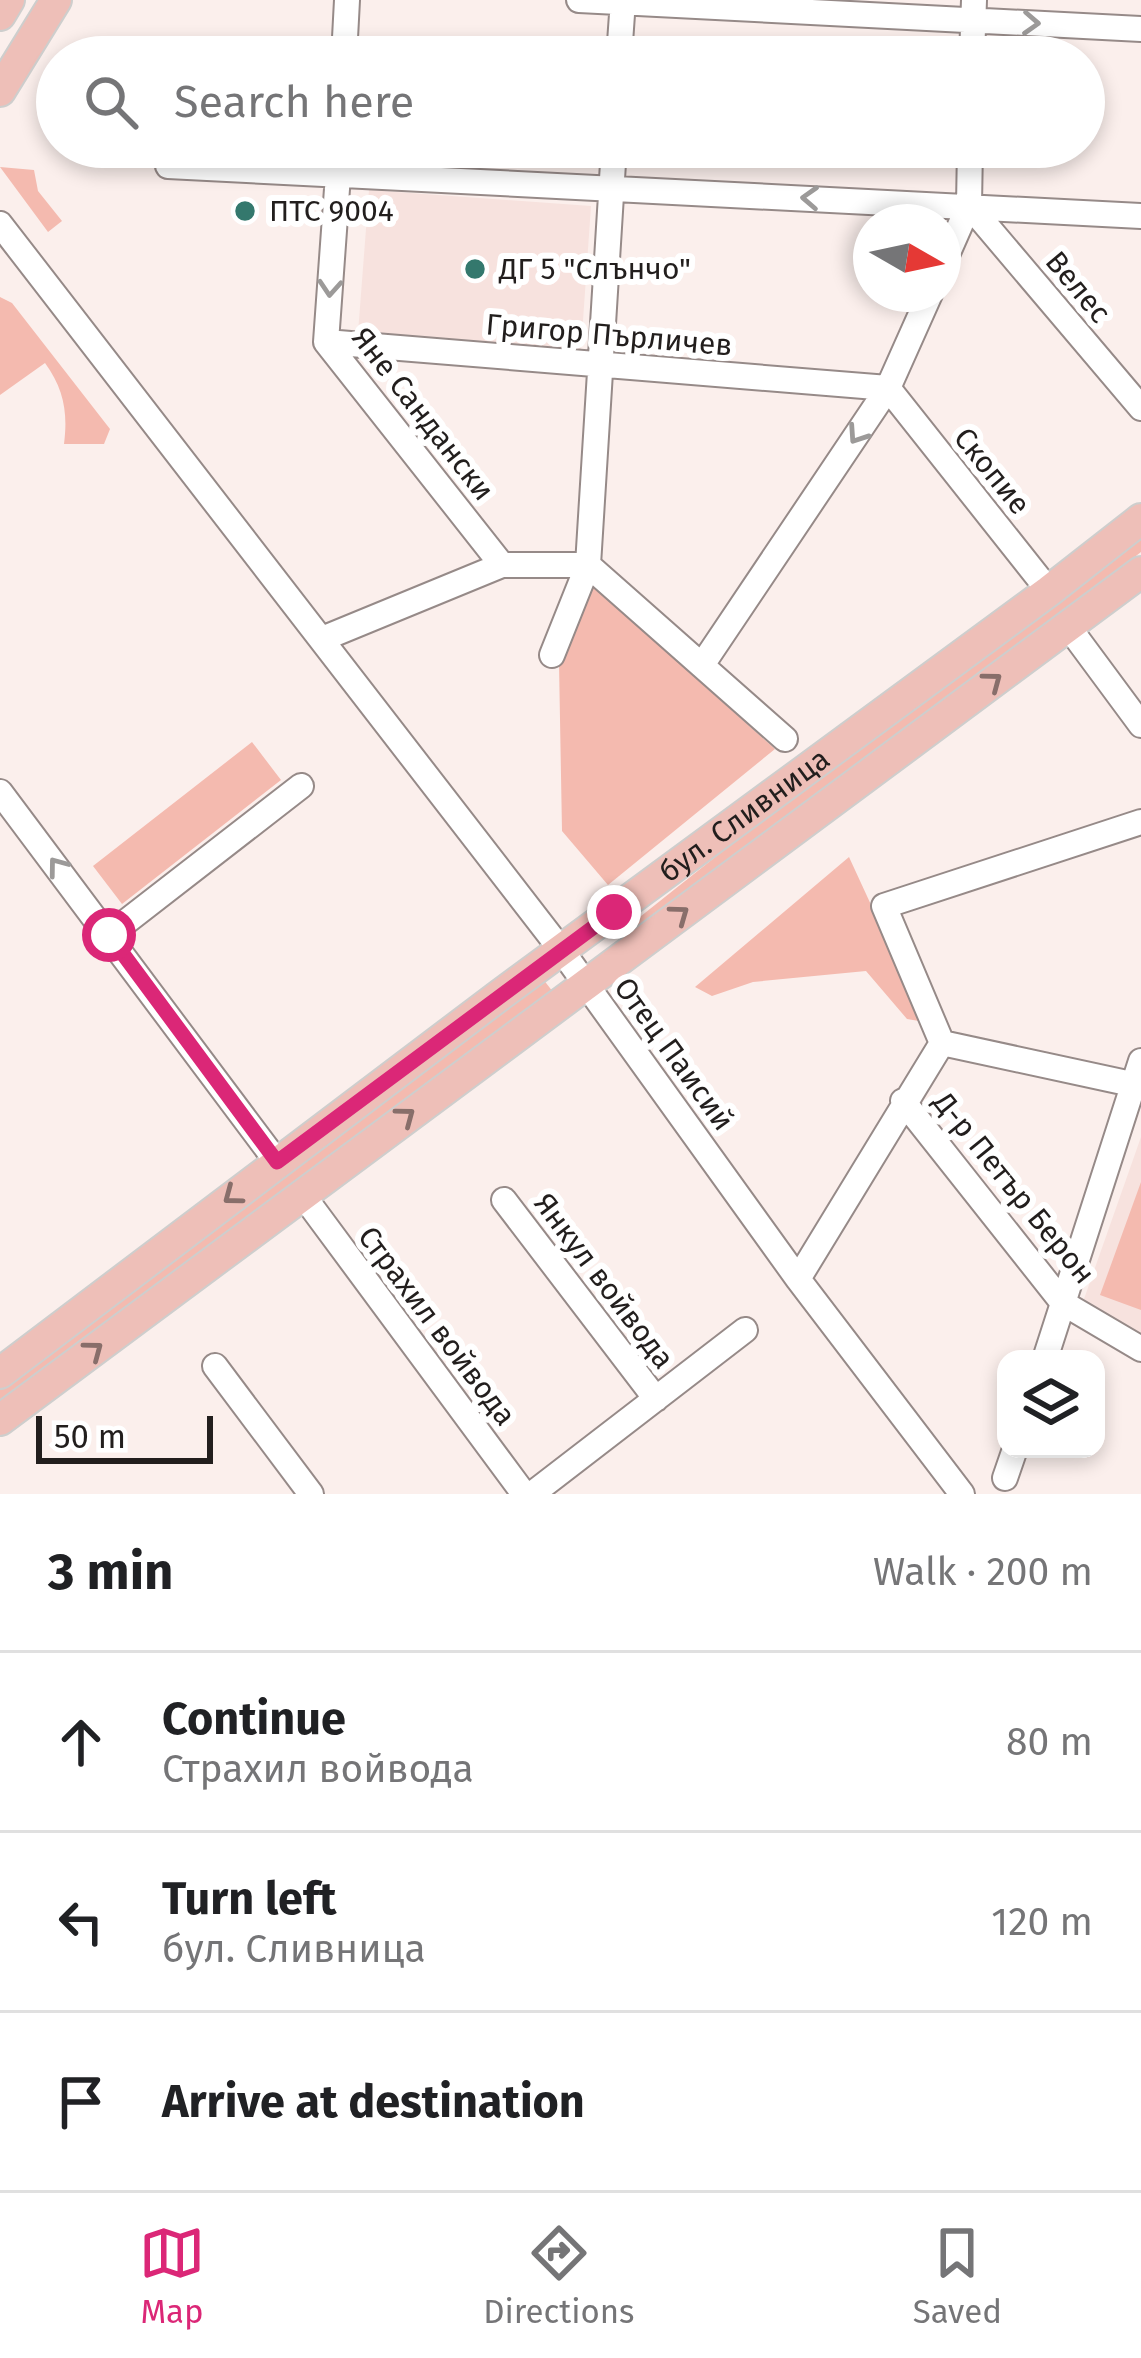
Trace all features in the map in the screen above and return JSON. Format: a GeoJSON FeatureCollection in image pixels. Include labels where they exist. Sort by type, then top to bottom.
{"type":"FeatureCollection","features":[{"type":"Feature","properties":{"kind":"main road"},"geometry":{"type":"LineString","coordinates":[[0,15],[9,0]]}},
{"type":"Feature","properties":{"kind":"main road"},"geometry":{"type":"LineString","coordinates":[[0,91],[56,0]]}},
{"type":"Feature","properties":{"kind":"main road","name":"бул. Сливница"},"geometry":{"type":"LineString","coordinates":[[0,1373],[1141,519]]}},
{"type":"Feature","properties":{"kind":"main road","name":"бул. Сливница"},"geometry":{"type":"LineString","coordinates":[[0,1420],[1141,572]]}},
{"type":"Feature","properties":{"kind":"street"},"geometry":{"type":"LineString","coordinates":[[345,36],[347,0]]}},
{"type":"Feature","properties":{"kind":"street"},"geometry":{"type":"LineString","coordinates":[[579,0],[974,10],[1141,29]]}},
{"type":"Feature","properties":{"kind":"street"},"geometry":{"type":"LineString","coordinates":[[621,36],[623,2]]}},
{"type":"Feature","properties":{"kind":"street","name":"Яне Сандански"},"geometry":{"type":"LineString","coordinates":[[338,168],[326,342],[502,565]]}},
{"type":"Feature","properties":{"kind":"street"},"geometry":{"type":"LineString","coordinates":[[423,168],[611,188],[1141,217]]}},
{"type":"Feature","properties":{"kind":"street"},"geometry":{"type":"LineString","coordinates":[[552,655],[588,565],[612,168]]}},
{"type":"Feature","properties":{"kind":"street"},"geometry":{"type":"LineString","coordinates":[[961,223],[969,205],[970,168]]}},
{"type":"Feature","properties":{"kind":"street","name":"Велес"},"geometry":{"type":"LineString","coordinates":[[969,205],[1141,408]]}},
{"type":"Feature","properties":{"kind":"street","name":"Отец Паисий"},"geometry":{"type":"LineString","coordinates":[[0,224],[562,951],[798,1279],[962,1494]]}},
{"type":"Feature","properties":{"kind":"street"},"geometry":{"type":"LineString","coordinates":[[702,665],[888,388],[922,312]]}},
{"type":"Feature","properties":{"kind":"street","name":"Григор Пърличев"},"geometry":{"type":"LineString","coordinates":[[326,342],[888,388]]}},
{"type":"Feature","properties":{"kind":"street","name":"Скопие"},"geometry":{"type":"LineString","coordinates":[[888,388],[1049,591]]}},
{"type":"Feature","properties":{"kind":"street"},"geometry":{"type":"LineString","coordinates":[[322,639],[502,565],[588,565],[785,740]]}},
{"type":"Feature","properties":{"kind":"street"},"geometry":{"type":"LineString","coordinates":[[1067,625],[1141,725]]}},
{"type":"Feature","properties":{"kind":"street"},"geometry":{"type":"LineString","coordinates":[[109,935],[301,786]]}},
{"type":"Feature","properties":{"kind":"street"},"geometry":{"type":"LineString","coordinates":[[0,792],[277,1162]]}},
{"type":"Feature","properties":{"kind":"street"},"geometry":{"type":"LineString","coordinates":[[942,1043],[884,906],[1141,822]]}},
{"type":"Feature","properties":{"kind":"street"},"geometry":{"type":"LineString","coordinates":[[942,1043],[1139,1078],[1048,1350]]}},
{"type":"Feature","properties":{"kind":"street"},"geometry":{"type":"LineString","coordinates":[[798,1279],[942,1043]]}},
{"type":"Feature","properties":{"kind":"street","name":"Д-р Петър Берон"},"geometry":{"type":"LineString","coordinates":[[904,1101],[1063,1303],[1141,1349]]}},
{"type":"Feature","properties":{"kind":"street","name":"Страхил войвода"},"geometry":{"type":"LineString","coordinates":[[302,1194],[528,1494]]}},
{"type":"Feature","properties":{"kind":"street","name":"Янкул войвода"},"geometry":{"type":"LineString","coordinates":[[504,1200],[656,1399]]}},
{"type":"Feature","properties":{"kind":"street"},"geometry":{"type":"LineString","coordinates":[[528,1494],[745,1330]]}},
{"type":"Feature","properties":{"kind":"street"},"geometry":{"type":"LineString","coordinates":[[215,1366],[310,1494]]}},
{"type":"Feature","properties":{"kind":"street"},"geometry":{"type":"LineString","coordinates":[[1005,1478],[1012,1458]]}},
{"type":"Feature","properties":{"kind":"shaded area"},"geometry":{"type":"Polygon","coordinates":[[[0,167],[34,170],[38,191],[62,221],[48,232],[0,167]]]}},
{"type":"Feature","properties":{"kind":"shaded area","name":"ДГ 5 \"Слънчо\""},"geometry":{"type":"Polygon","coordinates":[[[369,190],[591,206],[581,349],[358,333],[369,190]]]}},
{"type":"Feature","properties":{"kind":"shaded area"},"geometry":{"type":"Polygon","coordinates":[[[0,297],[12,303],[110,429],[104,444],[64,444],[63,402],[45,363],[0,395],[0,297]]]}},
{"type":"Feature","properties":{"kind":"shaded area"},"geometry":{"type":"Polygon","coordinates":[[[1141,518],[1141,552],[638,944],[626,928],[1141,518]]]}},
{"type":"Feature","properties":{"kind":"shaded area"},"geometry":{"type":"Polygon","coordinates":[[[592,585],[775,749],[608,885],[562,831],[559,663],[592,585]]]}},
{"type":"Feature","properties":{"kind":"shaded area"},"geometry":{"type":"Polygon","coordinates":[[[252,742],[281,780],[122,904],[93,866],[252,742]]]}},
{"type":"Feature","properties":{"kind":"shaded area"},"geometry":{"type":"Polygon","coordinates":[[[849,857],[925,1022],[907,1019],[866,971],[753,982],[712,996],[695,987],[849,857]]]}},
{"type":"Feature","properties":{"kind":"shaded area"},"geometry":{"type":"Polygon","coordinates":[[[536,970],[560,1001],[0,1420],[0,1374],[536,970]]]}},
{"type":"Feature","properties":{"kind":"shaded area"},"geometry":{"type":"Polygon","coordinates":[[[1141,1137],[1141,1335],[1084,1299],[1141,1137]]]}},
{"type":"Feature","properties":{"kind":"shaded area"},"geometry":{"type":"Polygon","coordinates":[[[1141,1182],[1141,1310],[1100,1295],[1141,1182]]]}},
{"type":"Feature","properties":{"kind":"place","name":"ПТС 9004"},"geometry":{"type":"Point","coordinates":[245,211]}},
{"type":"Feature","properties":{"kind":"place","name":"ДГ 5 \"Слънчо\""},"geometry":{"type":"Point","coordinates":[475,269]}},
{"type":"Feature","properties":{"kind":"route"},"geometry":{"type":"LineString","coordinates":[[109,935],[277,1162],[614,912]]}}]}
